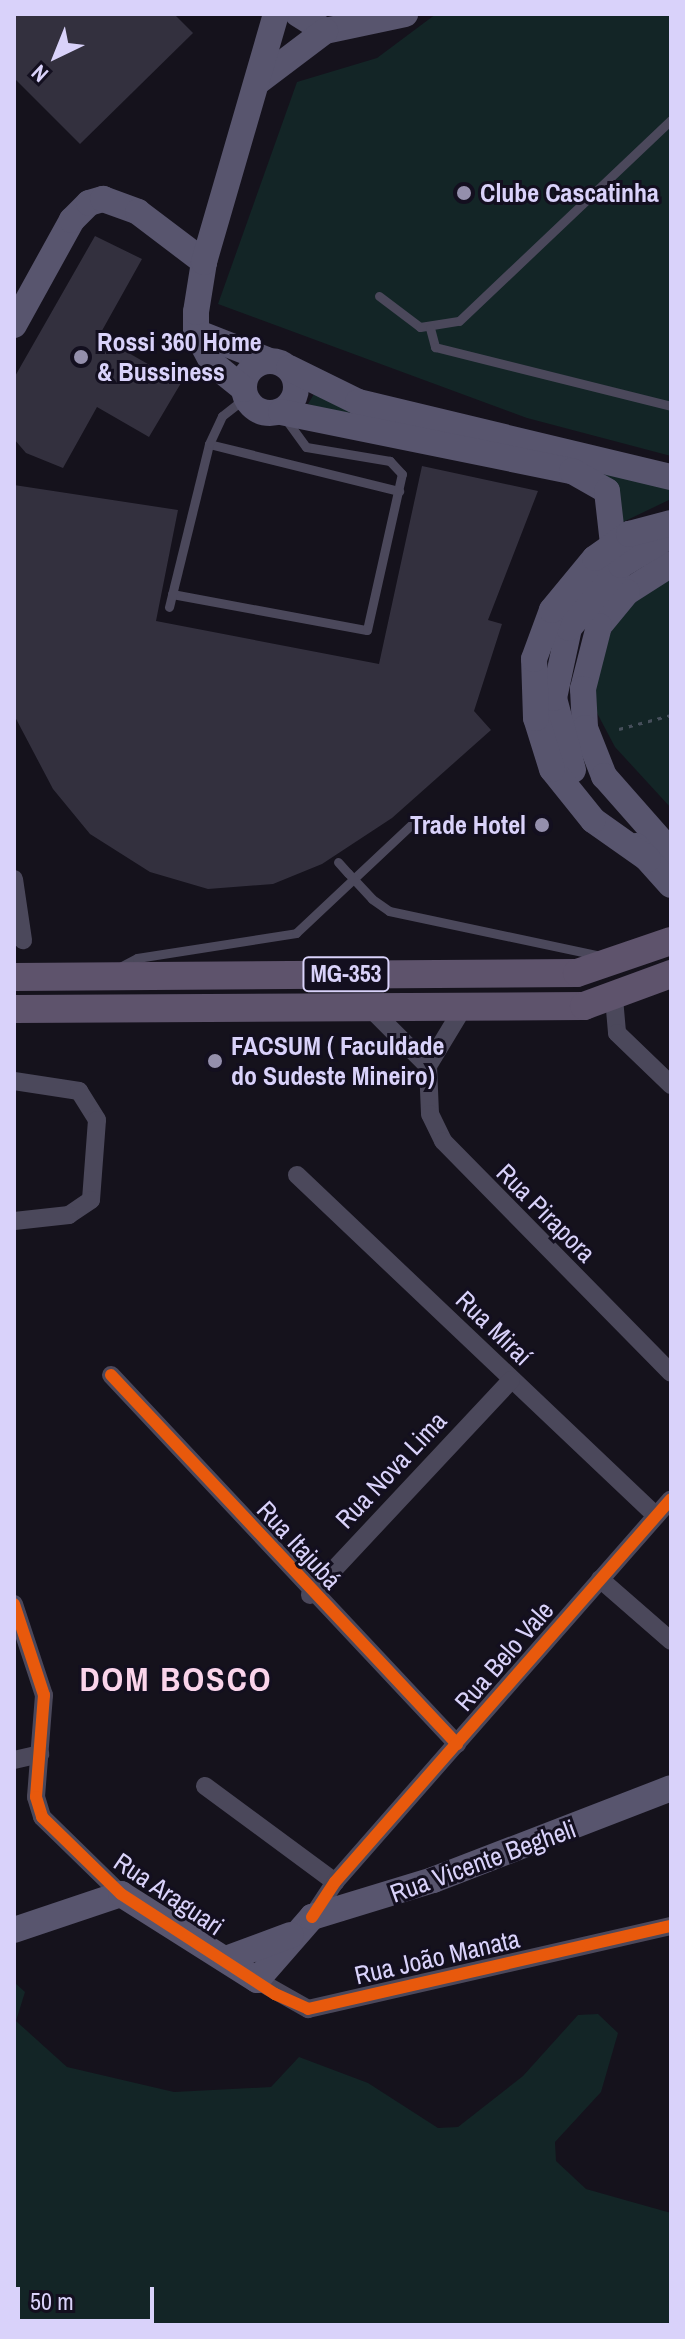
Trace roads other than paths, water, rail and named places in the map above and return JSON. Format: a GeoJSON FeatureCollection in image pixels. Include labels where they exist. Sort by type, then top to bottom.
{"type":"FeatureCollection","features":[{"type":"Feature","properties":{"kind":"main road"},"geometry":{"type":"LineString","coordinates":[[261,14],[267,46]]}},
{"type":"Feature","properties":{"kind":"main road"},"geometry":{"type":"LineString","coordinates":[[276,14],[204,262],[196,332],[213,364],[264,413],[281,412],[572,471],[607,491],[613,544]]}},
{"type":"Feature","properties":{"kind":"main road"},"geometry":{"type":"LineString","coordinates":[[298,14],[344,24],[403,15]]}},
{"type":"Feature","properties":{"kind":"main road"},"geometry":{"type":"LineString","coordinates":[[259,81],[344,24]]}},
{"type":"Feature","properties":{"kind":"main road"},"geometry":{"type":"LineString","coordinates":[[14,325],[72,220],[89,203],[103,199],[138,212],[204,262]]}},
{"type":"Feature","properties":{"kind":"main road"},"geometry":{"type":"LineString","coordinates":[[196,332],[278,364],[358,402],[671,477]]}},
{"type":"Feature","properties":{"kind":"main road"},"geometry":{"type":"LineString","coordinates":[[245,393],[252,367],[278,364]]}},
{"type":"Feature","properties":{"kind":"main road"},"geometry":{"type":"LineString","coordinates":[[278,364],[297,391],[281,412]]}},
{"type":"Feature","properties":{"kind":"main road"},"geometry":{"type":"LineString","coordinates":[[660,856],[568,794],[535,712],[534,659],[552,610],[613,544],[671,523]]}},
{"type":"Feature","properties":{"kind":"main road"},"geometry":{"type":"LineString","coordinates":[[660,856],[563,753],[554,675],[585,602],[621,565],[671,535]]}},
{"type":"Feature","properties":{"kind":"main road"},"geometry":{"type":"LineString","coordinates":[[670,884],[660,856],[604,776],[585,728],[583,689],[599,626],[627,592],[671,564]]}},
{"type":"Feature","properties":{"kind":"main road","name":"MG-353"},"geometry":{"type":"LineString","coordinates":[[14,977],[577,973],[619,964],[671,941]]}},
{"type":"Feature","properties":{"kind":"main road","name":"MG-353"},"geometry":{"type":"LineString","coordinates":[[14,1009],[584,1006],[614,998],[671,974]]}},
{"type":"Feature","properties":{"kind":"main road","name":"Rua Vicente Begheli"},"geometry":{"type":"LineString","coordinates":[[226,1959],[305,1924],[504,1854],[671,1788]]}},
{"type":"Feature","properties":{"kind":"main road"},"geometry":{"type":"LineString","coordinates":[[14,1930],[121,1894]]}},
{"type":"Feature","properties":{"kind":"main road","name":"Rua Araguari"},"geometry":{"type":"LineString","coordinates":[[121,1894],[226,1959]]}},
{"type":"Feature","properties":{"kind":"main road"},"geometry":{"type":"LineString","coordinates":[[257,1980],[305,1924]]}},
{"type":"Feature","properties":{"kind":"main road","name":"Rua João Manata"},"geometry":{"type":"LineString","coordinates":[[226,1959],[257,1980]]}},
{"type":"Feature","properties":{"kind":"street"},"geometry":{"type":"LineString","coordinates":[[14,879],[23,940]]}},
{"type":"Feature","properties":{"kind":"street"},"geometry":{"type":"LineString","coordinates":[[614,998],[617,1033],[671,1085]]}},
{"type":"Feature","properties":{"kind":"street"},"geometry":{"type":"LineString","coordinates":[[371,1009],[428,1066],[463,1008]]}},
{"type":"Feature","properties":{"kind":"street","name":"Rua Pirapora"},"geometry":{"type":"LineString","coordinates":[[428,1066],[430,1114],[443,1141],[671,1373]]}},
{"type":"Feature","properties":{"kind":"street"},"geometry":{"type":"LineString","coordinates":[[14,1081],[61,1083],[93,1103],[96,1184],[91,1200],[69,1215],[14,1221]]}},
{"type":"Feature","properties":{"kind":"street","name":"Rua Miraí"},"geometry":{"type":"LineString","coordinates":[[297,1175],[656,1516]]}},
{"type":"Feature","properties":{"kind":"street","name":"Rua Itajubá"},"geometry":{"type":"LineString","coordinates":[[111,1375],[310,1595],[457,1744]]}},
{"type":"Feature","properties":{"kind":"street","name":"Rua Nova Lima"},"geometry":{"type":"LineString","coordinates":[[310,1595],[511,1380]]}},
{"type":"Feature","properties":{"kind":"street","name":"Rua Belo Vale"},"geometry":{"type":"LineString","coordinates":[[305,1924],[335,1882],[671,1499]]}},
{"type":"Feature","properties":{"kind":"street"},"geometry":{"type":"LineString","coordinates":[[600,1579],[671,1641]]}},
{"type":"Feature","properties":{"kind":"street","name":"Rua Araguari"},"geometry":{"type":"LineString","coordinates":[[14,1604],[36,1654],[44,1695],[40,1754],[42,1817],[121,1894]]}},
{"type":"Feature","properties":{"kind":"street"},"geometry":{"type":"LineString","coordinates":[[14,1760],[40,1754]]}},
{"type":"Feature","properties":{"kind":"street"},"geometry":{"type":"LineString","coordinates":[[205,1786],[335,1882]]}},
{"type":"Feature","properties":{"kind":"street","name":"Rua João Manata"},"geometry":{"type":"LineString","coordinates":[[257,1980],[308,2009],[671,1926]]}},
{"type":"Feature","properties":{"kind":"lane"},"geometry":{"type":"LineString","coordinates":[[430,328],[459,321],[671,120]]}},
{"type":"Feature","properties":{"kind":"lane"},"geometry":{"type":"LineString","coordinates":[[379,296],[430,328],[435,347],[671,406]]}},
{"type":"Feature","properties":{"kind":"lane"},"geometry":{"type":"LineString","coordinates":[[169,607],[209,444],[222,416],[245,393]]}},
{"type":"Feature","properties":{"kind":"lane"},"geometry":{"type":"LineString","coordinates":[[172,594],[367,630],[402,474],[390,461],[306,447],[281,412]]}},
{"type":"Feature","properties":{"kind":"lane"},"geometry":{"type":"LineString","coordinates":[[209,444],[399,491]]}},
{"type":"Feature","properties":{"kind":"lane"},"geometry":{"type":"LineString","coordinates":[[102,976],[137,958],[296,933],[411,825]]}},
{"type":"Feature","properties":{"kind":"lane"},"geometry":{"type":"LineString","coordinates":[[338,862],[372,899],[389,911],[597,953],[619,964]]}},
{"type":"Feature","properties":{"kind":"place","name":"Clube Cascatinha"},"geometry":{"type":"Point","coordinates":[464,193]}},
{"type":"Feature","properties":{"kind":"place","name":"Rossi 360 Home & Bussiness"},"geometry":{"type":"Point","coordinates":[81,357]}},
{"type":"Feature","properties":{"kind":"place","name":"Trade Hotel"},"geometry":{"type":"Point","coordinates":[542,825]}},
{"type":"Feature","properties":{"kind":"place","name":"FACSUM ( Faculdade do Sudeste Mineiro)"},"geometry":{"type":"Point","coordinates":[215,1061]}},
{"type":"Feature","properties":{"kind":"district","name":"DOM BOSCO"},"geometry":{"type":"Point","coordinates":[176,1680]}}]}
